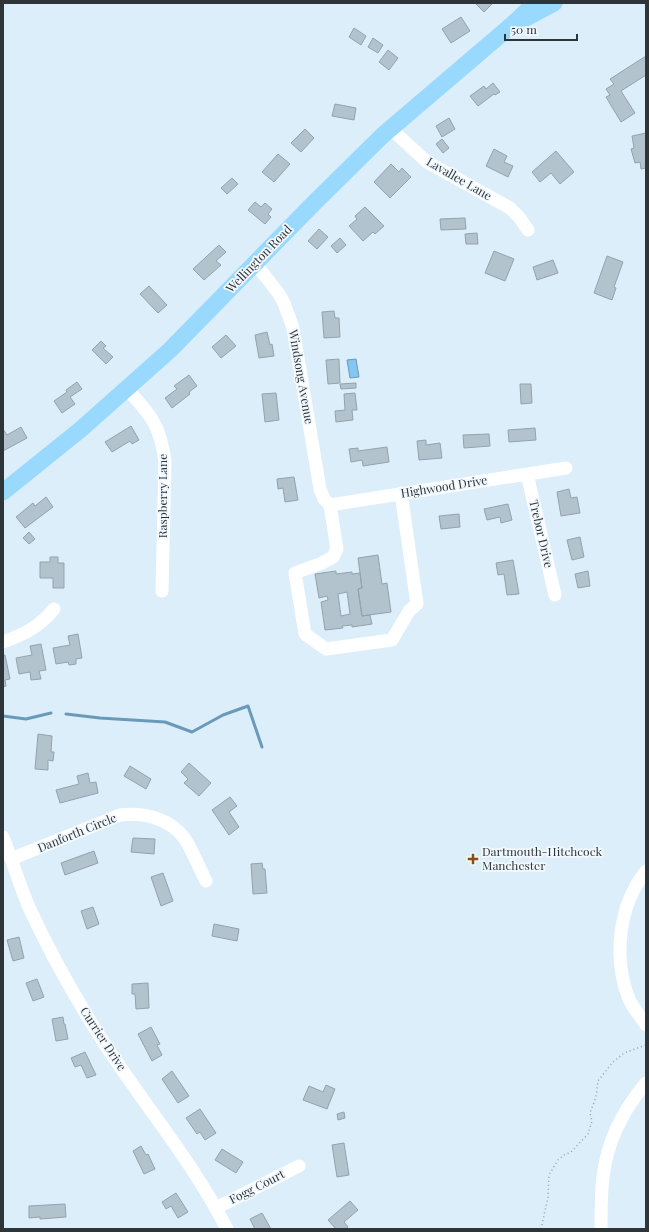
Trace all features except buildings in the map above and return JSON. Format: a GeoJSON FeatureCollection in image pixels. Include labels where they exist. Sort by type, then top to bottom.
{"type":"FeatureCollection","features":[{"type":"Feature","properties":{"kind":"main road","name":"Wellington Road"},"geometry":{"type":"LineString","coordinates":[[3,492],[80,430],[127,389],[194,326],[329,187],[390,128],[513,24],[534,3]]}},
{"type":"Feature","properties":{"kind":"main road","name":"Wellington Road"},"geometry":{"type":"LineString","coordinates":[[513,24],[554,3]]}},
{"type":"Feature","properties":{"kind":"street","name":"Lavallee Lane"},"geometry":{"type":"LineString","coordinates":[[390,128],[427,162],[510,208],[519,217],[528,230]]}},
{"type":"Feature","properties":{"kind":"street","name":"Windsong Avenue"},"geometry":{"type":"LineString","coordinates":[[255,263],[279,294],[288,312],[296,345],[320,489],[327,502],[337,549],[333,557],[328,560],[295,573],[304,634],[326,649],[392,640],[409,611],[417,604],[401,493]]}},
{"type":"Feature","properties":{"kind":"street","name":"Raspberry Lane"},"geometry":{"type":"LineString","coordinates":[[127,389],[153,419],[163,446],[165,461],[162,591]]}},
{"type":"Feature","properties":{"kind":"street","name":"Highwood Drive"},"geometry":{"type":"LineString","coordinates":[[327,502],[401,493],[566,468]]}},
{"type":"Feature","properties":{"kind":"street","name":"Trebor Drive"},"geometry":{"type":"LineString","coordinates":[[527,474],[555,594]]}},
{"type":"Feature","properties":{"kind":"street"},"geometry":{"type":"LineString","coordinates":[[3,642],[31,630],[45,620],[54,609]]}},
{"type":"Feature","properties":{"kind":"street","name":"Danforth Circle"},"geometry":{"type":"LineString","coordinates":[[11,859],[120,815],[134,814],[157,818],[176,830],[190,847],[206,881]]}},
{"type":"Feature","properties":{"kind":"street","name":"Currier Drive"},"geometry":{"type":"LineString","coordinates":[[3,837],[32,912],[69,985],[98,1033],[177,1146],[216,1208],[227,1229]]}},
{"type":"Feature","properties":{"kind":"street"},"geometry":{"type":"LineString","coordinates":[[646,871],[633,892],[625,913],[620,935],[620,957],[623,980],[630,1001],[646,1025]]}},
{"type":"Feature","properties":{"kind":"street"},"geometry":{"type":"LineString","coordinates":[[601,1229],[603,1176],[613,1138],[629,1104],[646,1083]]}},
{"type":"Feature","properties":{"kind":"street","name":"Fogg Court"},"geometry":{"type":"LineString","coordinates":[[216,1208],[299,1166]]}},
{"type":"Feature","properties":{"kind":"path"},"geometry":{"type":"LineString","coordinates":[[541,1229],[548,1197],[549,1175],[558,1160],[564,1154],[571,1152],[588,1134],[592,1121],[590,1112],[596,1097],[598,1080],[612,1063],[624,1053],[646,1045]]}},
{"type":"Feature","properties":{"kind":"water"},"geometry":{"type":"Polygon","coordinates":[[[356,359],[359,377],[350,378],[347,360],[356,359]]]}},
{"type":"Feature","properties":{"kind":"waterway"},"geometry":{"type":"LineString","coordinates":[[66,714],[100,718],[165,722],[192,732],[223,715],[248,706],[262,747]]}},
{"type":"Feature","properties":{"kind":"waterway"},"geometry":{"type":"LineString","coordinates":[[3,716],[26,719],[51,713]]}},
{"type":"Feature","properties":{"kind":"place","name":"Dartmouth-Hitchcock Manchester"},"geometry":{"type":"Point","coordinates":[473,859]}}]}
